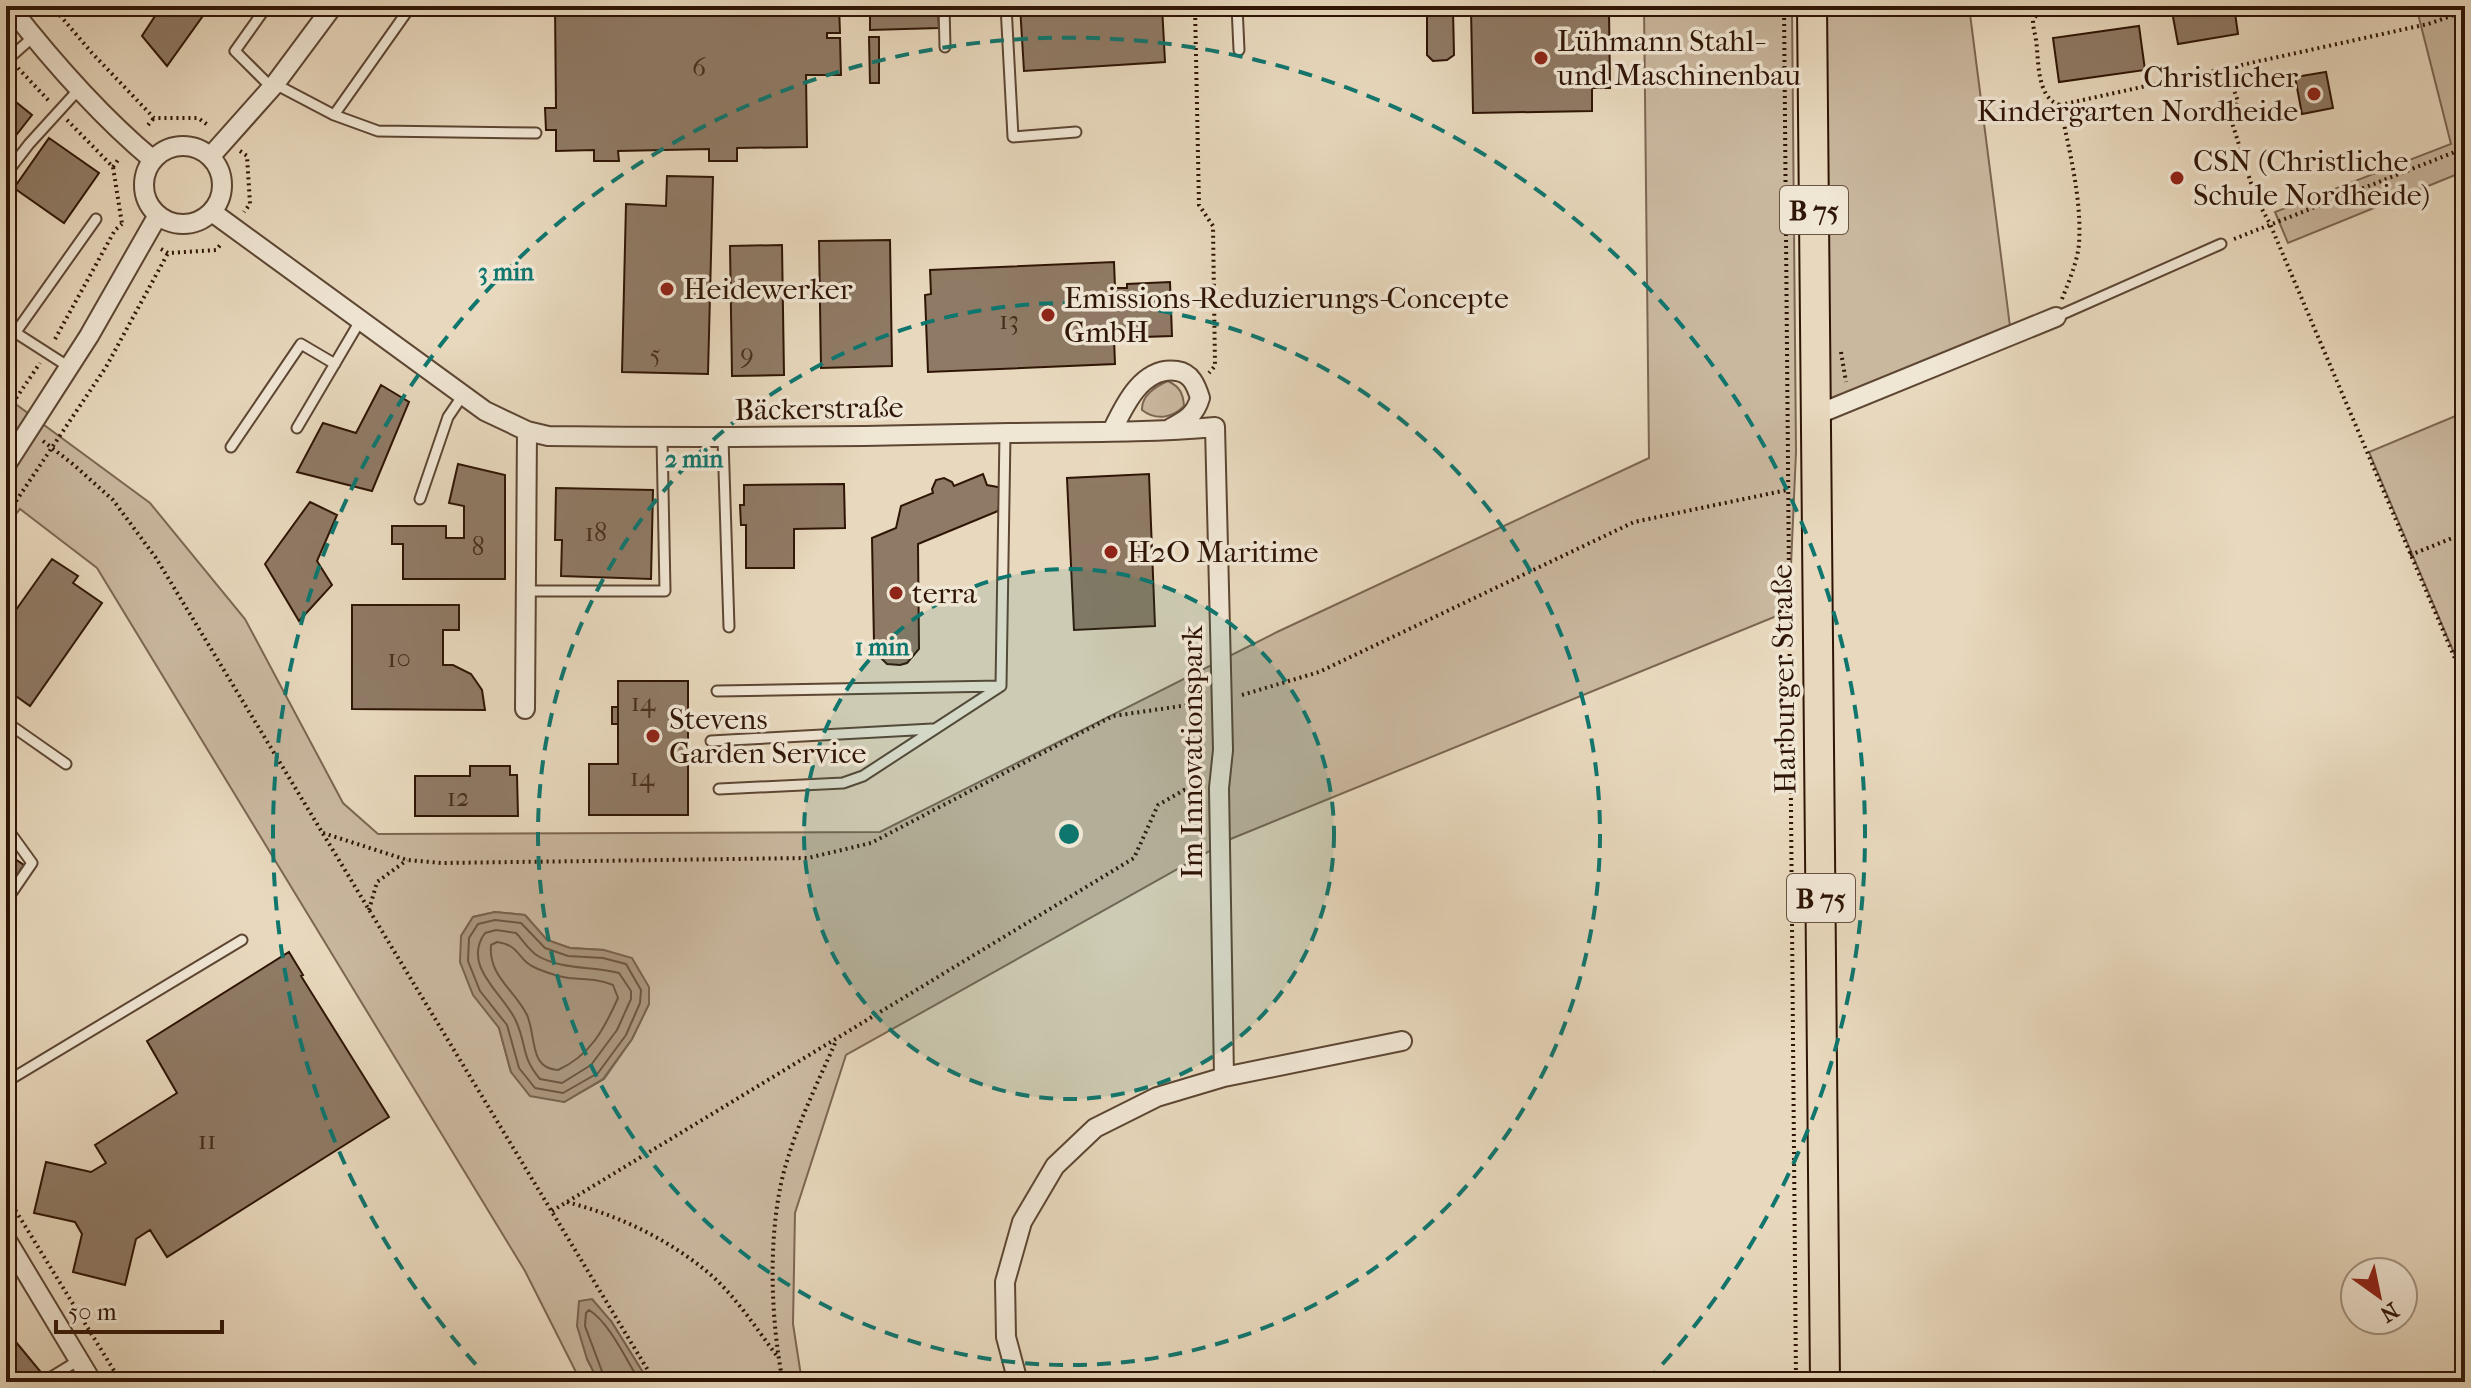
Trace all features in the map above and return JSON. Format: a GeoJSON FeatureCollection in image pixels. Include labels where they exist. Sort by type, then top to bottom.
{"type":"FeatureCollection","features":[{"type":"Feature","properties":{"kind":"main road","name":"B 75"},"geometry":{"type":"LineString","coordinates":[[1812,6],[1816,415]]}},
{"type":"Feature","properties":{"kind":"main road","name":"Harburger Straße"},"geometry":{"type":"LineString","coordinates":[[1816,415],[1825,1382]]}},
{"type":"Feature","properties":{"kind":"street"},"geometry":{"type":"LineString","coordinates":[[9,6],[80,88],[153,160]]}},
{"type":"Feature","properties":{"kind":"street"},"geometry":{"type":"LineString","coordinates":[[210,157],[274,86],[333,6]]}},
{"type":"Feature","properties":{"kind":"street"},"geometry":{"type":"LineString","coordinates":[[181,146],[197,148],[210,157],[219,169],[223,184],[220,199],[212,212],[200,221],[186,224],[171,223],[158,215],[148,204],[144,189],[145,174],[153,160],[165,150],[181,146]]}},
{"type":"Feature","properties":{"kind":"street","name":"Bäckerstraße"},"geometry":{"type":"LineString","coordinates":[[212,212],[485,411],[527,431],[548,436],[723,439],[1166,431],[1215,427]]}},
{"type":"Feature","properties":{"kind":"street"},"geometry":{"type":"LineString","coordinates":[[6,465],[69,367],[158,215]]}},
{"type":"Feature","properties":{"kind":"street"},"geometry":{"type":"LineString","coordinates":[[1816,415],[2056,317]]}},
{"type":"Feature","properties":{"kind":"street"},"geometry":{"type":"LineString","coordinates":[[1112,431],[1142,383],[1155,374],[1169,370],[1182,372],[1191,379],[1200,398],[1190,417],[1166,431]]}},
{"type":"Feature","properties":{"kind":"street","name":"Im Innovationspark"},"geometry":{"type":"LineString","coordinates":[[1215,427],[1223,750],[1219,788],[1224,1077]]}},
{"type":"Feature","properties":{"kind":"street"},"geometry":{"type":"LineString","coordinates":[[525,709],[527,431]]}},
{"type":"Feature","properties":{"kind":"street"},"geometry":{"type":"LineString","coordinates":[[1018,1382],[1006,1337],[1005,1282],[1022,1222],[1055,1166],[1095,1128],[1157,1097],[1224,1077],[1402,1041]]}},
{"type":"Feature","properties":{"kind":"street"},"geometry":{"type":"LineString","coordinates":[[6,1239],[92,1382]]}},
{"type":"Feature","properties":{"kind":"lane"},"geometry":{"type":"LineString","coordinates":[[267,6],[235,51],[274,86],[334,115],[378,131],[536,133]]}},
{"type":"Feature","properties":{"kind":"lane"},"geometry":{"type":"LineString","coordinates":[[334,115],[411,6]]}},
{"type":"Feature","properties":{"kind":"lane"},"geometry":{"type":"LineString","coordinates":[[944,6],[945,47]]}},
{"type":"Feature","properties":{"kind":"lane"},"geometry":{"type":"LineString","coordinates":[[1006,6],[1013,137],[1076,132]]}},
{"type":"Feature","properties":{"kind":"lane"},"geometry":{"type":"LineString","coordinates":[[1237,6],[1239,50]]}},
{"type":"Feature","properties":{"kind":"lane"},"geometry":{"type":"LineString","coordinates":[[6,61],[33,37]]}},
{"type":"Feature","properties":{"kind":"lane"},"geometry":{"type":"LineString","coordinates":[[6,174],[80,88]]}},
{"type":"Feature","properties":{"kind":"lane"},"geometry":{"type":"LineString","coordinates":[[6,346],[96,219]]}},
{"type":"Feature","properties":{"kind":"lane"},"geometry":{"type":"LineString","coordinates":[[2056,317],[2221,244]]}},
{"type":"Feature","properties":{"kind":"lane"},"geometry":{"type":"LineString","coordinates":[[297,428],[360,321]]}},
{"type":"Feature","properties":{"kind":"lane"},"geometry":{"type":"LineString","coordinates":[[16,333],[69,367]]}},
{"type":"Feature","properties":{"kind":"lane"},"geometry":{"type":"LineString","coordinates":[[231,447],[301,344],[335,364]]}},
{"type":"Feature","properties":{"kind":"lane"},"geometry":{"type":"LineString","coordinates":[[420,499],[448,417],[463,395]]}},
{"type":"Feature","properties":{"kind":"lane"},"geometry":{"type":"LineString","coordinates":[[1001,686],[1005,434]]}},
{"type":"Feature","properties":{"kind":"lane"},"geometry":{"type":"LineString","coordinates":[[526,591],[665,591],[662,438]]}},
{"type":"Feature","properties":{"kind":"lane"},"geometry":{"type":"LineString","coordinates":[[723,439],[729,627]]}},
{"type":"Feature","properties":{"kind":"lane"},"geometry":{"type":"LineString","coordinates":[[717,691],[1001,686]]}},
{"type":"Feature","properties":{"kind":"lane"},"geometry":{"type":"LineString","coordinates":[[719,789],[843,783],[863,776],[1001,686]]}},
{"type":"Feature","properties":{"kind":"lane"},"geometry":{"type":"LineString","coordinates":[[6,722],[66,764]]}},
{"type":"Feature","properties":{"kind":"lane"},"geometry":{"type":"LineString","coordinates":[[711,741],[935,729]]}},
{"type":"Feature","properties":{"kind":"lane"},"geometry":{"type":"LineString","coordinates":[[6,827],[32,863],[6,901]]}},
{"type":"Feature","properties":{"kind":"lane"},"geometry":{"type":"LineString","coordinates":[[6,1082],[242,940]]}},
{"type":"Feature","properties":{"kind":"lane"},"geometry":{"type":"LineString","coordinates":[[48,1379],[79,1360]]}},
{"type":"Feature","properties":{"kind":"path"},"geometry":{"type":"LineString","coordinates":[[52,6],[154,118],[198,118],[208,125]]}},
{"type":"Feature","properties":{"kind":"path"},"geometry":{"type":"LineString","coordinates":[[1195,6],[1199,205],[1213,226],[1215,366]]}},
{"type":"Feature","properties":{"kind":"path"},"geometry":{"type":"LineString","coordinates":[[1784,6],[1796,1382]]}},
{"type":"Feature","properties":{"kind":"path"},"geometry":{"type":"LineString","coordinates":[[2043,6],[2033,20],[2039,69],[2047,93],[2054,104],[2060,105],[2428,24],[2465,11]]}},
{"type":"Feature","properties":{"kind":"path"},"geometry":{"type":"LineString","coordinates":[[2227,69],[2238,102],[2230,116],[2255,196],[2270,224],[2465,682]]}},
{"type":"Feature","properties":{"kind":"path"},"geometry":{"type":"LineString","coordinates":[[2056,317],[2079,245],[2077,192],[2060,105]]}},
{"type":"Feature","properties":{"kind":"path"},"geometry":{"type":"LineString","coordinates":[[148,125],[154,118]]}},
{"type":"Feature","properties":{"kind":"path"},"geometry":{"type":"LineString","coordinates":[[2221,244],[2465,148]]}},
{"type":"Feature","properties":{"kind":"path"},"geometry":{"type":"LineString","coordinates":[[239,151],[247,156],[250,204],[244,212]]}},
{"type":"Feature","properties":{"kind":"path"},"geometry":{"type":"LineString","coordinates":[[118,160],[113,167],[122,224],[129,229]]}},
{"type":"Feature","properties":{"kind":"path"},"geometry":{"type":"LineString","coordinates":[[14,419],[6,413],[47,353],[115,230],[122,224]]}},
{"type":"Feature","properties":{"kind":"path"},"geometry":{"type":"LineString","coordinates":[[161,249],[168,253],[216,250],[222,242]]}},
{"type":"Feature","properties":{"kind":"path"},"geometry":{"type":"LineString","coordinates":[[6,516],[106,367],[168,253]]}},
{"type":"Feature","properties":{"kind":"path"},"geometry":{"type":"LineString","coordinates":[[43,441],[113,500],[156,558],[655,1382]]}},
{"type":"Feature","properties":{"kind":"path"},"geometry":{"type":"LineString","coordinates":[[323,833],[407,860],[442,863],[808,858],[871,843],[1113,716],[1221,700],[1319,672],[1634,522],[1787,490]]}},
{"type":"Feature","properties":{"kind":"path"},"geometry":{"type":"LineString","coordinates":[[2410,555],[2465,533]]}},
{"type":"Feature","properties":{"kind":"path"},"geometry":{"type":"LineString","coordinates":[[552,1211],[1134,858],[1158,805],[1184,790],[1219,788]]}},
{"type":"Feature","properties":{"kind":"path"},"geometry":{"type":"LineString","coordinates":[[369,910],[377,882],[407,860]]}},
{"type":"Feature","properties":{"kind":"path"},"geometry":{"type":"LineString","coordinates":[[783,1382],[773,1294],[774,1226],[786,1162],[836,1038]]}},
{"type":"Feature","properties":{"kind":"path"},"geometry":{"type":"LineString","coordinates":[[6,1195],[121,1382]]}},
{"type":"Feature","properties":{"kind":"path"},"geometry":{"type":"LineString","coordinates":[[567,1202],[623,1220],[674,1247],[711,1276],[745,1312],[778,1358]]}},
{"type":"Feature","properties":{"kind":"shaded area"},"geometry":{"type":"Polygon","coordinates":[[[1644,6],[1792,6],[1796,452],[1789,611],[1233,838],[846,1055],[795,1213],[793,1324],[802,1382],[649,1382],[611,1321],[587,1359],[599,1382],[581,1382],[525,1271],[97,568],[20,509],[6,527],[6,397],[150,503],[245,619],[343,803],[378,834],[880,832],[1277,632],[1649,458],[1644,6]],[[495,912],[473,917],[461,936],[499,1028],[511,1072],[564,1102],[604,1079],[632,1039],[649,1004],[604,950],[570,948],[547,940],[525,915],[495,912]]]}},
{"type":"Feature","properties":{"kind":"shaded area"},"geometry":{"type":"Polygon","coordinates":[[[1812,6],[1969,6],[2011,334],[1816,415],[1812,6]]]}},
{"type":"Feature","properties":{"kind":"shaded area"},"geometry":{"type":"Polygon","coordinates":[[[2416,6],[2465,6],[2465,171],[2288,243],[2275,212],[2451,144],[2416,6]]]}},
{"type":"Feature","properties":{"kind":"shaded area"},"geometry":{"type":"Polygon","coordinates":[[[1168,381],[1180,391],[1184,406],[1164,417],[1142,410],[1147,396],[1168,381]]]}},
{"type":"Feature","properties":{"kind":"shaded area"},"geometry":{"type":"Polygon","coordinates":[[[2465,412],[2465,679],[2369,452],[2465,412]]]}},
{"type":"Feature","properties":{"kind":"water"},"geometry":{"type":"Polygon","coordinates":[[[495,912],[525,915],[547,940],[570,948],[604,950],[632,958],[649,987],[649,1004],[632,1039],[603,1079],[564,1102],[530,1096],[511,1072],[499,1028],[473,995],[460,962],[461,936],[473,917],[495,912]]]}},
{"type":"Feature","properties":{"kind":"water"},"geometry":{"type":"Polygon","coordinates":[[[592,1299],[611,1321],[649,1382],[599,1382],[587,1359],[577,1326],[579,1301],[592,1299]]]}},
{"type":"Feature","properties":{"kind":"building"},"geometry":{"type":"Polygon","coordinates":[[[146,6],[210,6],[167,66],[142,36],[155,16],[146,6]]]}},
{"type":"Feature","properties":{"kind":"building"},"geometry":{"type":"Polygon","coordinates":[[[555,6],[839,6],[840,33],[827,33],[827,38],[840,38],[841,75],[806,75],[807,147],[737,148],[737,161],[709,161],[709,149],[618,151],[619,161],[594,161],[594,150],[556,151],[556,130],[546,130],[545,108],[556,108],[555,6]]]}},
{"type":"Feature","properties":{"kind":"building"},"geometry":{"type":"Polygon","coordinates":[[[870,6],[938,6],[939,28],[870,30],[870,6]]]}},
{"type":"Feature","properties":{"kind":"building"},"geometry":{"type":"Polygon","coordinates":[[[1020,6],[1162,6],[1165,62],[1024,71],[1020,6]]]}},
{"type":"Feature","properties":{"kind":"building","name":"Lühmann Stahl- und Maschinenbau"},"geometry":{"type":"Polygon","coordinates":[[[1427,6],[1591,6],[1591,11],[1609,11],[1610,88],[1592,88],[1592,111],[1473,113],[1471,9],[1453,9],[1454,55],[1447,60],[1433,61],[1427,55],[1427,6]]]}},
{"type":"Feature","properties":{"kind":"building"},"geometry":{"type":"Polygon","coordinates":[[[2171,6],[2234,6],[2238,34],[2178,44],[2171,6]]]}},
{"type":"Feature","properties":{"kind":"building"},"geometry":{"type":"Polygon","coordinates":[[[2318,6],[2364,6],[2319,14],[2318,6]]]}},
{"type":"Feature","properties":{"kind":"building"},"geometry":{"type":"Polygon","coordinates":[[[2139,26],[2145,70],[2059,82],[2053,38],[2139,26]]]}},
{"type":"Feature","properties":{"kind":"building"},"geometry":{"type":"Polygon","coordinates":[[[869,37],[879,37],[879,83],[870,83],[869,37]]]}},
{"type":"Feature","properties":{"kind":"building"},"geometry":{"type":"Polygon","coordinates":[[[2326,72],[2333,108],[2302,114],[2295,77],[2326,72]]]}},
{"type":"Feature","properties":{"kind":"building"},"geometry":{"type":"Polygon","coordinates":[[[6,94],[32,115],[6,148],[6,94]]]}},
{"type":"Feature","properties":{"kind":"building"},"geometry":{"type":"Polygon","coordinates":[[[49,138],[99,173],[64,223],[14,188],[49,138]]]}},
{"type":"Feature","properties":{"kind":"building","name":"Heidewerker"},"geometry":{"type":"Polygon","coordinates":[[[667,176],[713,177],[708,374],[622,372],[626,204],[666,206],[667,176]]]}},
{"type":"Feature","properties":{"kind":"building"},"geometry":{"type":"Polygon","coordinates":[[[890,240],[892,366],[821,368],[819,241],[890,240]]]}},
{"type":"Feature","properties":{"kind":"building"},"geometry":{"type":"Polygon","coordinates":[[[782,245],[784,375],[732,376],[730,246],[782,245]]]}},
{"type":"Feature","properties":{"kind":"building","name":"Emissions-Reduzierungs-Concepte GmbH"},"geometry":{"type":"Polygon","coordinates":[[[1114,262],[1115,288],[1127,288],[1127,284],[1170,282],[1172,336],[1114,338],[1115,364],[928,372],[925,295],[931,294],[930,270],[1114,262]]]}},
{"type":"Feature","properties":{"kind":"building"},"geometry":{"type":"Polygon","coordinates":[[[381,385],[409,402],[372,491],[297,472],[323,423],[356,433],[381,385]]]}},
{"type":"Feature","properties":{"kind":"building"},"geometry":{"type":"Polygon","coordinates":[[[458,464],[505,475],[505,579],[403,579],[403,544],[392,544],[392,526],[446,526],[446,538],[464,538],[464,506],[449,503],[458,464]]]}},
{"type":"Feature","properties":{"kind":"building","name":"terra"},"geometry":{"type":"Polygon","coordinates":[[[983,474],[987,485],[1003,488],[998,511],[918,544],[919,649],[907,663],[887,664],[878,655],[874,643],[872,538],[896,528],[901,506],[933,493],[936,480],[944,478],[954,486],[983,474]]]}},
{"type":"Feature","properties":{"kind":"building","name":"H2O Maritime"},"geometry":{"type":"Polygon","coordinates":[[[1149,474],[1155,626],[1074,630],[1067,478],[1149,474]]]}},
{"type":"Feature","properties":{"kind":"building"},"geometry":{"type":"Polygon","coordinates":[[[844,484],[845,528],[794,529],[794,568],[746,568],[746,525],[741,525],[740,505],[744,505],[744,485],[844,484]]]}},
{"type":"Feature","properties":{"kind":"building"},"geometry":{"type":"Polygon","coordinates":[[[556,488],[653,490],[651,579],[561,576],[562,540],[555,540],[556,488]]]}},
{"type":"Feature","properties":{"kind":"building"},"geometry":{"type":"Polygon","coordinates":[[[310,502],[337,515],[317,561],[332,585],[299,621],[265,564],[310,502]]]}},
{"type":"Feature","properties":{"kind":"building"},"geometry":{"type":"Polygon","coordinates":[[[52,559],[78,576],[73,583],[102,603],[30,706],[6,689],[6,624],[52,559]]]}},
{"type":"Feature","properties":{"kind":"building"},"geometry":{"type":"Polygon","coordinates":[[[352,605],[459,605],[459,630],[443,630],[443,665],[453,665],[471,674],[482,690],[485,710],[352,709],[352,605]]]}},
{"type":"Feature","properties":{"kind":"building","name":"Stevens Garden Service"},"geometry":{"type":"Polygon","coordinates":[[[618,681],[688,681],[688,815],[589,815],[589,764],[618,764],[618,681]]]}},
{"type":"Feature","properties":{"kind":"building"},"geometry":{"type":"Polygon","coordinates":[[[612,707],[618,707],[618,724],[612,724],[612,707]]]}},
{"type":"Feature","properties":{"kind":"building"},"geometry":{"type":"Polygon","coordinates":[[[470,766],[510,766],[510,775],[517,775],[518,816],[415,816],[415,776],[470,776],[470,766]]]}},
{"type":"Feature","properties":{"kind":"building"},"geometry":{"type":"Polygon","coordinates":[[[6,853],[24,865],[6,891],[6,853]]]}},
{"type":"Feature","properties":{"kind":"building"},"geometry":{"type":"Polygon","coordinates":[[[289,952],[389,1117],[167,1257],[150,1230],[136,1239],[125,1285],[73,1272],[82,1234],[75,1222],[34,1213],[46,1162],[91,1172],[106,1163],[95,1145],[177,1093],[147,1041],[289,952]]]}},
{"type":"Feature","properties":{"kind":"building"},"geometry":{"type":"Polygon","coordinates":[[[6,1330],[49,1382],[6,1382],[6,1330]]]}},
{"type":"Feature","properties":{"kind":"place","name":"Lühmann Stahl- und Maschinenbau"},"geometry":{"type":"Point","coordinates":[1541,58]}},
{"type":"Feature","properties":{"kind":"place","name":"Christlicher Kindergarten Nordheide"},"geometry":{"type":"Point","coordinates":[2314,94]}},
{"type":"Feature","properties":{"kind":"place","name":"CSN (Christliche Schule Nordheide)"},"geometry":{"type":"Point","coordinates":[2177,178]}},
{"type":"Feature","properties":{"kind":"place","name":"Heidewerker"},"geometry":{"type":"Point","coordinates":[667,289]}},
{"type":"Feature","properties":{"kind":"place","name":"Emissions-Reduzierungs-Concepte GmbH"},"geometry":{"type":"Point","coordinates":[1048,315]}},
{"type":"Feature","properties":{"kind":"place","name":"H2O Maritime"},"geometry":{"type":"Point","coordinates":[1111,552]}},
{"type":"Feature","properties":{"kind":"place","name":"terra"},"geometry":{"type":"Point","coordinates":[896,593]}},
{"type":"Feature","properties":{"kind":"place","name":"Stevens Garden Service"},"geometry":{"type":"Point","coordinates":[653,736]}}]}
